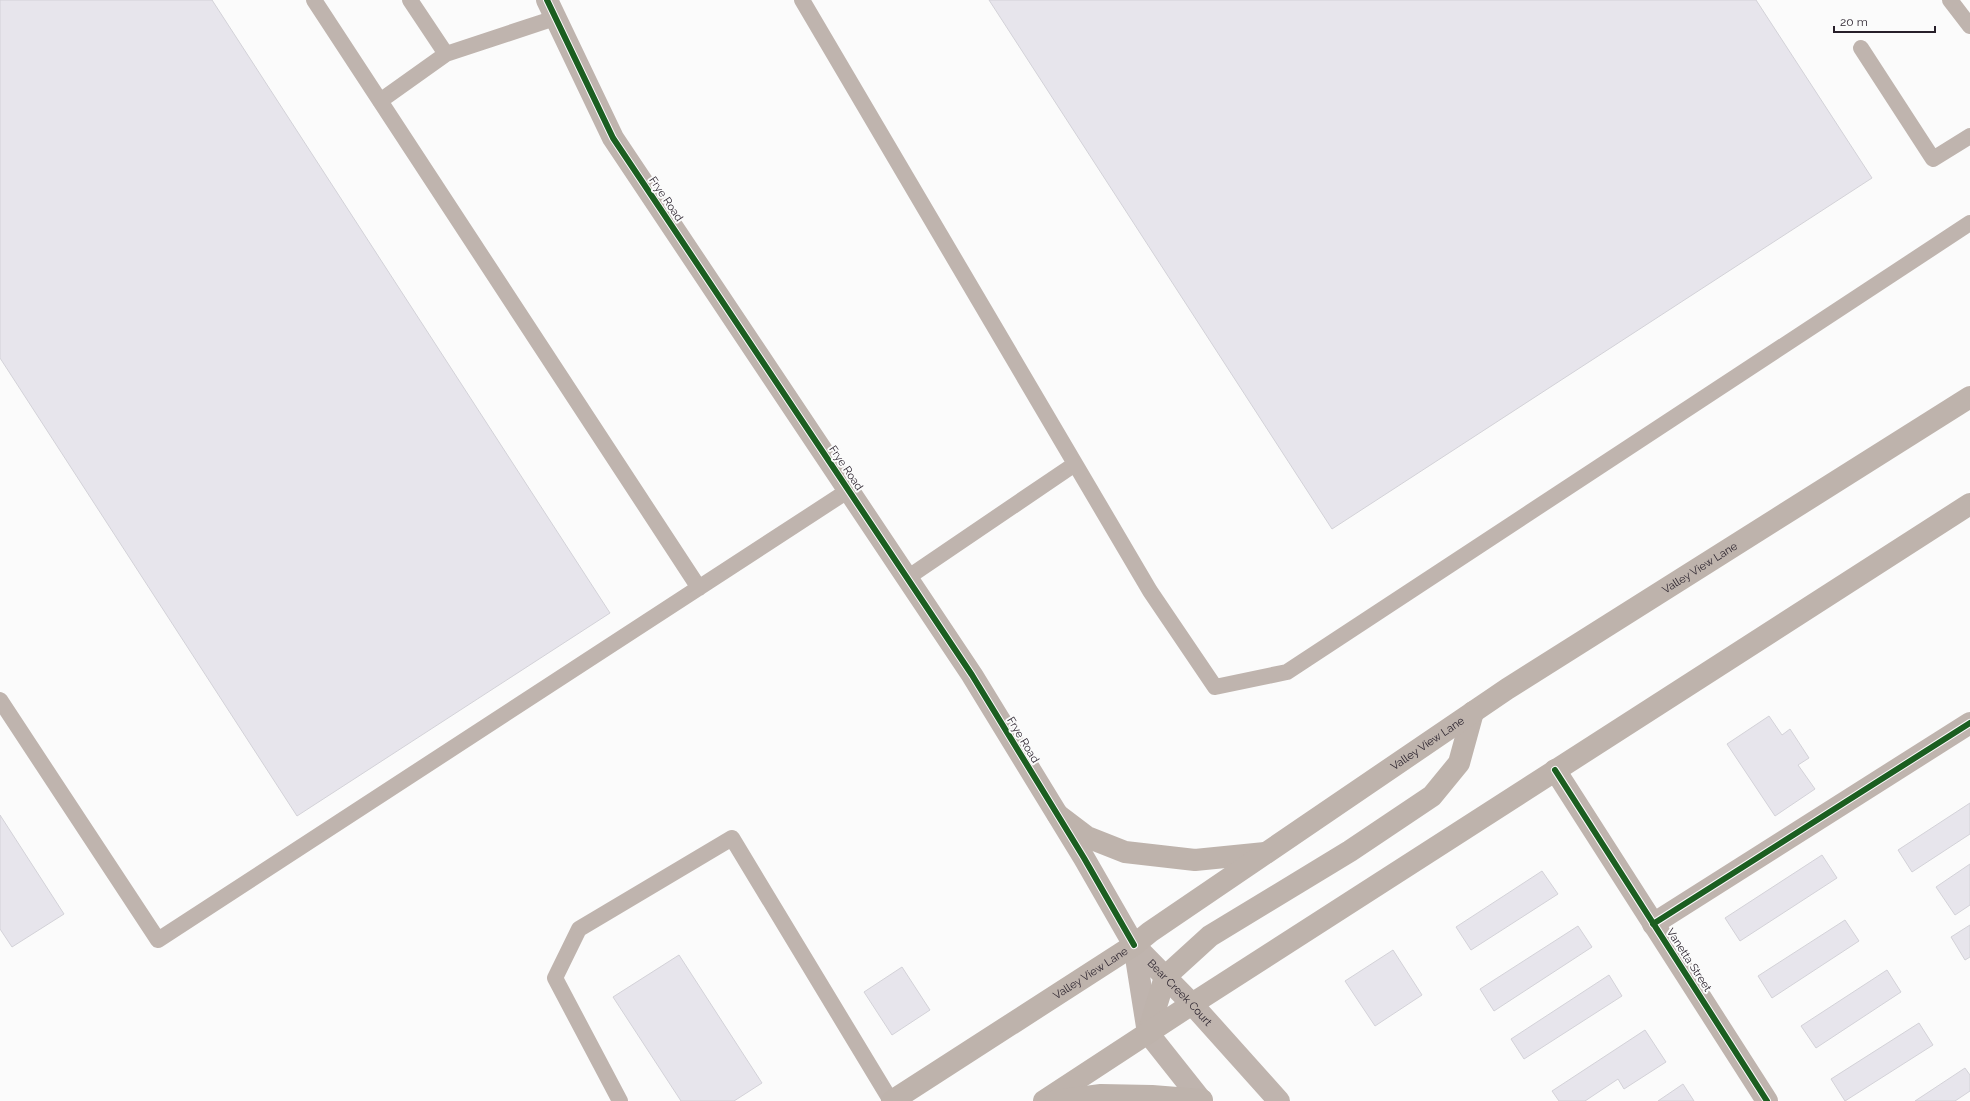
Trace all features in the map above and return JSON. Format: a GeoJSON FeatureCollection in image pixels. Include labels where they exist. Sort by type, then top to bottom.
{"type":"FeatureCollection","features":[{"type":"Feature","properties":{"kind":"main road","name":"Valley View Lane"},"geometry":{"type":"LineString","coordinates":[[892,1101],[1134,945],[1473,712],[1823,488],[1970,397]]}},
{"type":"Feature","properties":{"kind":"main road"},"geometry":{"type":"LineString","coordinates":[[1044,1101],[1192,1004],[1970,504]]}},
{"type":"Feature","properties":{"kind":"main road"},"geometry":{"type":"LineString","coordinates":[[1148,1033],[1165,977],[1210,936],[1350,851],[1432,796],[1459,763],[1473,712]]}},
{"type":"Feature","properties":{"kind":"main road"},"geometry":{"type":"LineString","coordinates":[[1058,815],[1087,837],[1125,852],[1195,860],[1268,853]]}},
{"type":"Feature","properties":{"kind":"main road"},"geometry":{"type":"LineString","coordinates":[[1056,1101],[1101,1095],[1152,1096],[1202,1101]]}},
{"type":"Feature","properties":{"kind":"street","name":"Frye Road"},"geometry":{"type":"LineString","coordinates":[[551,9],[613,138],[972,675],[1058,815],[1134,945]]}},
{"type":"Feature","properties":{"kind":"street"},"geometry":{"type":"LineString","coordinates":[[1653,924],[1970,723]]}},
{"type":"Feature","properties":{"kind":"street","name":"Vanetta Street"},"geometry":{"type":"LineString","coordinates":[[1555,770],[1767,1101]]}},
{"type":"Feature","properties":{"kind":"street","name":"Bear Creek Court"},"geometry":{"type":"LineString","coordinates":[[1134,945],[1192,1004],[1279,1101]]}},
{"type":"Feature","properties":{"kind":"street","name":"Bear Creek Court"},"geometry":{"type":"LineString","coordinates":[[1134,945],[1148,1033],[1202,1101]]}},
{"type":"Feature","properties":{"kind":"lane"},"geometry":{"type":"LineString","coordinates":[[314,0],[699,588]]}},
{"type":"Feature","properties":{"kind":"lane"},"geometry":{"type":"LineString","coordinates":[[410,0],[446,54]]}},
{"type":"Feature","properties":{"kind":"lane"},"geometry":{"type":"LineString","coordinates":[[802,0],[1150,591],[1215,686],[1287,672],[1970,223]]}},
{"type":"Feature","properties":{"kind":"lane"},"geometry":{"type":"LineString","coordinates":[[1950,0],[1970,26]]}},
{"type":"Feature","properties":{"kind":"lane"},"geometry":{"type":"LineString","coordinates":[[380,101],[446,54],[551,9]]}},
{"type":"Feature","properties":{"kind":"lane"},"geometry":{"type":"LineString","coordinates":[[1861,48],[1933,159],[1970,136]]}},
{"type":"Feature","properties":{"kind":"lane"},"geometry":{"type":"LineString","coordinates":[[907,578],[1075,464]]}},
{"type":"Feature","properties":{"kind":"lane"},"geometry":{"type":"LineString","coordinates":[[0,700],[158,940],[849,490]]}},
{"type":"Feature","properties":{"kind":"lane"},"geometry":{"type":"LineString","coordinates":[[620,1101],[555,978],[579,929],[732,838],[892,1101]]}},
{"type":"Feature","properties":{"kind":"building"},"geometry":{"type":"Polygon","coordinates":[[[0,0],[212,0],[610,613],[297,816],[0,358],[0,0]]]}},
{"type":"Feature","properties":{"kind":"building"},"geometry":{"type":"Polygon","coordinates":[[[989,0],[1756,0],[1872,178],[1332,529],[989,0]]]}},
{"type":"Feature","properties":{"kind":"building"},"geometry":{"type":"Polygon","coordinates":[[[1769,716],[1782,735],[1790,729],[1809,758],[1798,765],[1815,789],[1775,816],[1727,744],[1769,716]]]}},
{"type":"Feature","properties":{"kind":"building"},"geometry":{"type":"Polygon","coordinates":[[[1970,803],[1970,834],[1912,872],[1898,850],[1970,803]]]}},
{"type":"Feature","properties":{"kind":"building"},"geometry":{"type":"Polygon","coordinates":[[[0,815],[64,914],[12,947],[0,929],[0,815]]]}},
{"type":"Feature","properties":{"kind":"building"},"geometry":{"type":"Polygon","coordinates":[[[1822,855],[1837,878],[1740,941],[1725,918],[1822,855]]]}},
{"type":"Feature","properties":{"kind":"building"},"geometry":{"type":"Polygon","coordinates":[[[1970,864],[1970,905],[1955,915],[1936,887],[1970,864]]]}},
{"type":"Feature","properties":{"kind":"building"},"geometry":{"type":"Polygon","coordinates":[[[1542,871],[1558,894],[1471,950],[1456,927],[1542,871]]]}},
{"type":"Feature","properties":{"kind":"building"},"geometry":{"type":"Polygon","coordinates":[[[1845,920],[1859,941],[1772,998],[1758,976],[1845,920]]]}},
{"type":"Feature","properties":{"kind":"building"},"geometry":{"type":"Polygon","coordinates":[[[1970,925],[1970,957],[1965,960],[1951,937],[1970,925]]]}},
{"type":"Feature","properties":{"kind":"building"},"geometry":{"type":"Polygon","coordinates":[[[1578,926],[1592,947],[1494,1011],[1480,989],[1578,926]]]}},
{"type":"Feature","properties":{"kind":"building"},"geometry":{"type":"Polygon","coordinates":[[[1393,950],[1422,995],[1375,1026],[1345,981],[1393,950]]]}},
{"type":"Feature","properties":{"kind":"building"},"geometry":{"type":"Polygon","coordinates":[[[679,955],[762,1083],[734,1101],[681,1101],[613,997],[679,955]]]}},
{"type":"Feature","properties":{"kind":"building"},"geometry":{"type":"Polygon","coordinates":[[[902,967],[930,1010],[892,1035],[864,992],[902,967]]]}},
{"type":"Feature","properties":{"kind":"building"},"geometry":{"type":"Polygon","coordinates":[[[1887,970],[1901,992],[1816,1048],[1801,1026],[1887,970]]]}},
{"type":"Feature","properties":{"kind":"building"},"geometry":{"type":"Polygon","coordinates":[[[1609,975],[1622,996],[1524,1059],[1511,1039],[1609,975]]]}},
{"type":"Feature","properties":{"kind":"building"},"geometry":{"type":"Polygon","coordinates":[[[1919,1023],[1933,1045],[1845,1101],[1831,1079],[1919,1023]]]}},
{"type":"Feature","properties":{"kind":"building"},"geometry":{"type":"Polygon","coordinates":[[[1645,1030],[1666,1062],[1624,1089],[1618,1079],[1585,1101],[1559,1101],[1552,1091],[1645,1030]]]}},
{"type":"Feature","properties":{"kind":"building"},"geometry":{"type":"Polygon","coordinates":[[[1965,1068],[1970,1075],[1970,1091],[1955,1101],[1915,1101],[1965,1068]]]}},
{"type":"Feature","properties":{"kind":"building"},"geometry":{"type":"Polygon","coordinates":[[[1683,1084],[1694,1101],[1658,1101],[1683,1084]]]}},
{"type":"Feature","properties":{"kind":"cycle path"},"geometry":{"type":"LineString","coordinates":[[547,0],[613,138],[972,675],[1084,858],[1134,945]]}},
{"type":"Feature","properties":{"kind":"cycle path"},"geometry":{"type":"LineString","coordinates":[[1653,924],[1970,723]]}},
{"type":"Feature","properties":{"kind":"cycle path"},"geometry":{"type":"LineString","coordinates":[[1555,770],[1767,1101]]}}]}
